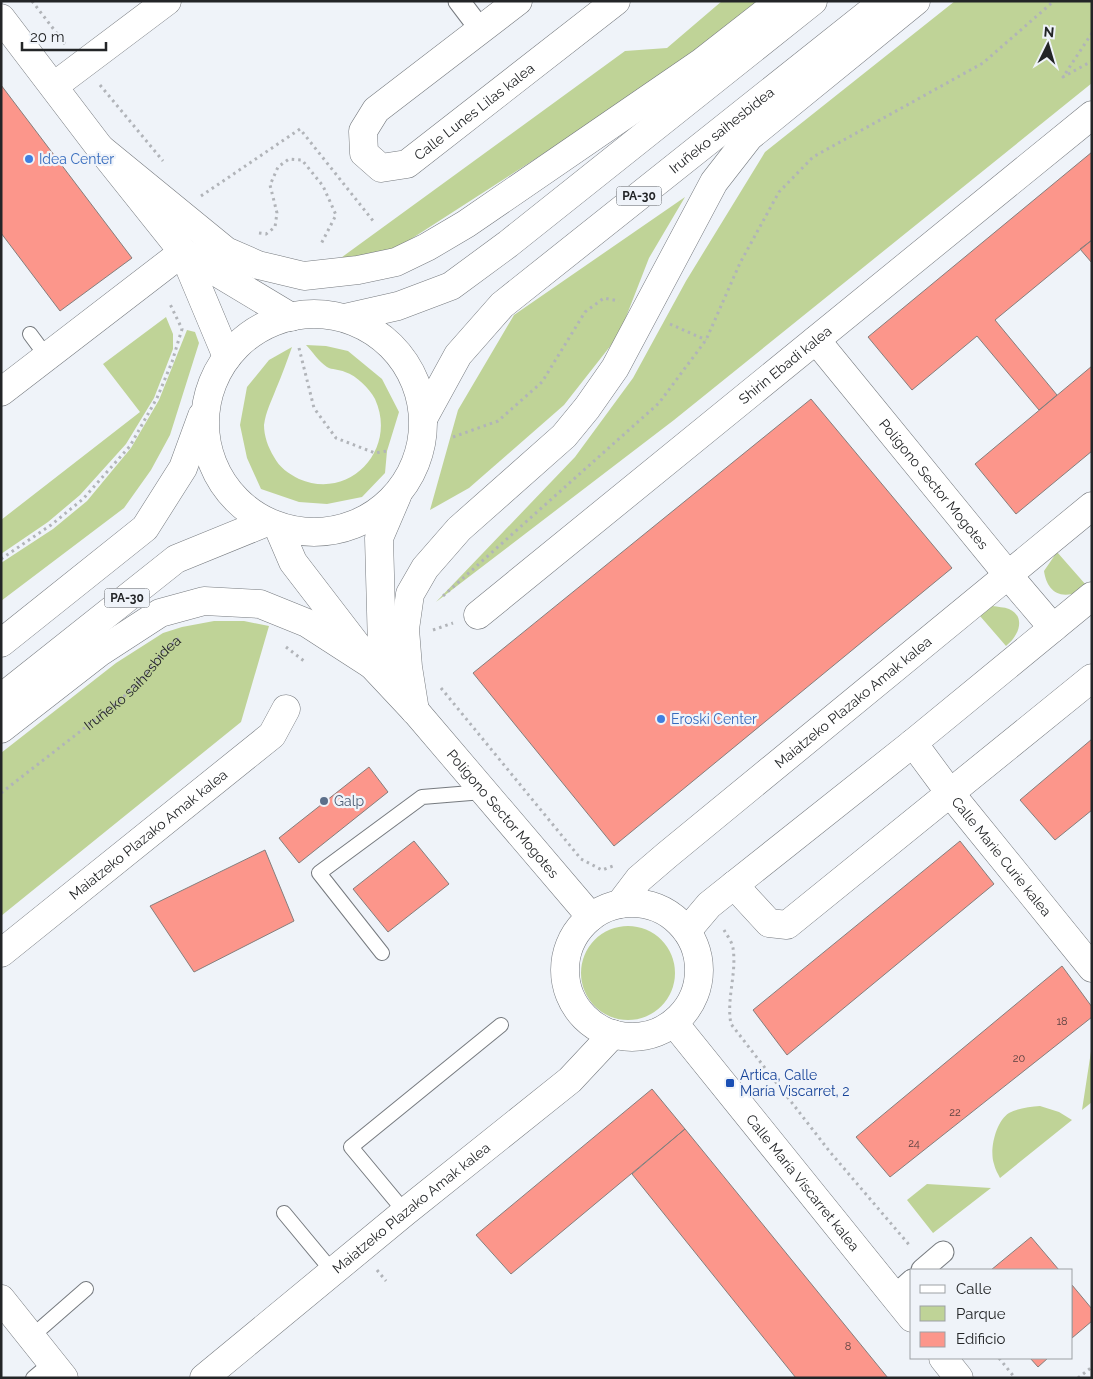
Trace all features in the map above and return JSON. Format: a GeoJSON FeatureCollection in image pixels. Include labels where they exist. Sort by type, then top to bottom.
{"type":"FeatureCollection","features":[{"type":"Feature","properties":{"kind":"main road"},"geometry":{"type":"LineString","coordinates":[[54,86],[167,1]]}},
{"type":"Feature","properties":{"kind":"main road","name":"Calle Lunes Lilas kalea"},"geometry":{"type":"LineString","coordinates":[[518,1],[376,110],[363,131],[364,153],[381,168],[407,164],[616,1]]}},
{"type":"Feature","properties":{"kind":"main road"},"geometry":{"type":"LineString","coordinates":[[100,148],[226,251],[258,264],[304,276],[358,270],[396,262],[427,247],[466,224],[702,62],[780,1]]}},
{"type":"Feature","properties":{"kind":"main road","name":"PA-30"},"geometry":{"type":"LineString","coordinates":[[345,318],[398,306],[451,286],[508,244],[813,1]]}},
{"type":"Feature","properties":{"kind":"main road","name":"Iruñeko saihesbidea"},"geometry":{"type":"LineString","coordinates":[[424,417],[458,355],[502,304],[884,1]]}},
{"type":"Feature","properties":{"kind":"main road"},"geometry":{"type":"LineString","coordinates":[[415,711],[408,668],[405,629],[410,594],[425,568],[459,529],[564,436],[615,368],[644,310],[714,182],[749,137],[916,1]]}},
{"type":"Feature","properties":{"kind":"main road"},"geometry":{"type":"LineString","coordinates":[[1,18],[100,148],[183,252],[227,357]]}},
{"type":"Feature","properties":{"kind":"main road","name":"Shirin Ebadi kalea"},"geometry":{"type":"LineString","coordinates":[[478,615],[1092,115]]}},
{"type":"Feature","properties":{"kind":"main road"},"geometry":{"type":"LineString","coordinates":[[183,252],[290,317]]}},
{"type":"Feature","properties":{"kind":"main road"},"geometry":{"type":"LineString","coordinates":[[1,392],[183,252]]}},
{"type":"Feature","properties":{"kind":"main road","name":"PA-30"},"geometry":{"type":"LineString","coordinates":[[1,642],[145,528],[183,468],[206,408],[213,381],[227,357],[245,339],[267,325],[290,317],[318,314],[345,318],[375,332],[400,355],[417,384],[424,417],[422,445],[413,472],[397,496],[372,517],[342,530],[310,533],[273,524],[238,503],[218,475],[206,442],[206,408]]}},
{"type":"Feature","properties":{"kind":"main road","name":"Polígono Sector Mogotes"},"geometry":{"type":"LineString","coordinates":[[816,340],[1053,628]]}},
{"type":"Feature","properties":{"kind":"main road","name":"Polígono Sector Mogotes"},"geometry":{"type":"LineString","coordinates":[[397,496],[379,538],[382,647],[415,711]]}},
{"type":"Feature","properties":{"kind":"main road","name":"Maiatzeko Plazako Amak kalea"},"geometry":{"type":"LineString","coordinates":[[620,904],[640,879],[667,855],[1092,506]]}},
{"type":"Feature","properties":{"kind":"main road","name":"PA-30"},"geometry":{"type":"LineString","coordinates":[[1,698],[176,559],[273,524]]}},
{"type":"Feature","properties":{"kind":"main road","name":"Polígono Sector Mogotes"},"geometry":{"type":"LineString","coordinates":[[273,524],[293,562],[372,665],[415,711],[591,917]]}},
{"type":"Feature","properties":{"kind":"main road"},"geometry":{"type":"LineString","coordinates":[[687,931],[709,906],[734,885],[913,743],[1092,596]]}},
{"type":"Feature","properties":{"kind":"main road"},"geometry":{"type":"LineString","coordinates":[[1,730],[100,652],[160,613],[204,601],[260,604],[307,623],[372,665]]}},
{"type":"Feature","properties":{"kind":"main road"},"geometry":{"type":"LineString","coordinates":[[734,885],[770,923],[787,925],[1092,678]]}},
{"type":"Feature","properties":{"kind":"main road","name":"Maiatzeko Plazako Amak kalea"},"geometry":{"type":"LineString","coordinates":[[1,953],[272,735],[286,709]]}},
{"type":"Feature","properties":{"kind":"main road","name":"Calle Marie Curie kalea"},"geometry":{"type":"LineString","coordinates":[[913,743],[950,793],[1092,968]]}},
{"type":"Feature","properties":{"kind":"main road"},"geometry":{"type":"LineString","coordinates":[[639,903],[658,908],[674,917],[687,931],[696,949],[700,969],[697,990],[688,1008],[674,1023],[656,1033],[635,1037],[613,1034],[594,1025],[579,1011],[569,993],[565,972],[568,951],[576,932],[591,917],[605,909],[620,904],[639,903]]}},
{"type":"Feature","properties":{"kind":"main road","name":"Calle María Viscarret kalea"},"geometry":{"type":"LineString","coordinates":[[674,1023],[903,1288],[910,1311]]}},
{"type":"Feature","properties":{"kind":"main road","name":"Maiatzeko Plazako Amak kalea"},"geometry":{"type":"LineString","coordinates":[[204,1378],[405,1212],[570,1080],[613,1034]]}},
{"type":"Feature","properties":{"kind":"main road"},"geometry":{"type":"LineString","coordinates":[[1,1299],[31,1337],[49,1373]]}},
{"type":"Feature","properties":{"kind":"main road"},"geometry":{"type":"LineString","coordinates":[[944,1359],[960,1378]]}},
{"type":"Feature","properties":{"kind":"street"},"geometry":{"type":"LineString","coordinates":[[459,1],[481,30]]}},
{"type":"Feature","properties":{"kind":"street"},"geometry":{"type":"LineString","coordinates":[[923,1269],[943,1252]]}},
{"type":"Feature","properties":{"kind":"lane"},"geometry":{"type":"LineString","coordinates":[[30,334],[47,357]]}},
{"type":"Feature","properties":{"kind":"lane"},"geometry":{"type":"LineString","coordinates":[[382,953],[319,873],[422,797],[483,792]]}},
{"type":"Feature","properties":{"kind":"lane"},"geometry":{"type":"LineString","coordinates":[[405,1212],[351,1147],[501,1025]]}},
{"type":"Feature","properties":{"kind":"lane"},"geometry":{"type":"LineString","coordinates":[[284,1213],[333,1272]]}},
{"type":"Feature","properties":{"kind":"lane"},"geometry":{"type":"LineString","coordinates":[[31,1337],[86,1289]]}},
{"type":"Feature","properties":{"kind":"path"},"geometry":{"type":"LineString","coordinates":[[32,1],[82,65],[111,96],[168,168]]}},
{"type":"Feature","properties":{"kind":"path"},"geometry":{"type":"LineString","coordinates":[[436,602],[659,403],[706,340],[740,262],[779,192],[813,157],[983,63],[1054,1]]}},
{"type":"Feature","properties":{"kind":"path"},"geometry":{"type":"LineString","coordinates":[[1092,33],[1063,77],[1092,61]]}},
{"type":"Feature","properties":{"kind":"path"},"geometry":{"type":"LineString","coordinates":[[196,199],[300,129],[374,222]]}},
{"type":"Feature","properties":{"kind":"path"},"geometry":{"type":"LineString","coordinates":[[253,233],[266,234],[275,228],[277,213],[270,185],[278,167],[289,159],[302,160],[322,186],[336,215],[317,252]]}},
{"type":"Feature","properties":{"kind":"path"},"geometry":{"type":"LineString","coordinates":[[453,437],[498,421],[542,382],[585,312],[604,298],[630,303],[706,340]]}},
{"type":"Feature","properties":{"kind":"path"},"geometry":{"type":"LineString","coordinates":[[1,559],[51,525],[82,499],[130,446],[158,398],[182,329],[169,302]]}},
{"type":"Feature","properties":{"kind":"path"},"geometry":{"type":"LineString","coordinates":[[300,348],[314,408],[336,438],[375,453],[387,451]]}},
{"type":"Feature","properties":{"kind":"path"},"geometry":{"type":"LineString","coordinates":[[428,632],[430,624]]}},
{"type":"Feature","properties":{"kind":"path","name":"Iruñeko saihesbidea"},"geometry":{"type":"LineString","coordinates":[[1,793],[118,702],[142,679],[163,652],[184,634]]}},
{"type":"Feature","properties":{"kind":"path"},"geometry":{"type":"LineString","coordinates":[[282,644],[304,661]]}},
{"type":"Feature","properties":{"kind":"path"},"geometry":{"type":"LineString","coordinates":[[1001,1359],[1015,1378]]}},
{"type":"Feature","properties":{"kind":"path"},"geometry":{"type":"LineString","coordinates":[[1078,1378],[1092,1367]]}},
{"type":"Feature","properties":{"kind":"green space"},"geometry":{"type":"Polygon","coordinates":[[[722,1],[760,1],[672,71],[394,250],[338,260],[625,51],[667,48],[722,1]]]}},
{"type":"Feature","properties":{"kind":"green space"},"geometry":{"type":"Polygon","coordinates":[[[955,1],[1092,1],[1092,83],[674,420],[436,602],[575,457],[633,378],[686,281],[765,152],[955,1]]]}},
{"type":"Feature","properties":{"kind":"green space"},"geometry":{"type":"Polygon","coordinates":[[[685,197],[649,258],[619,335],[564,405],[469,488],[430,510],[458,410],[514,315],[685,197]]]}},
{"type":"Feature","properties":{"kind":"green space"},"geometry":{"type":"Polygon","coordinates":[[[166,317],[173,334],[173,349],[154,398],[126,444],[80,495],[48,522],[1,554],[1,520],[140,412],[103,364],[166,317]]]}},
{"type":"Feature","properties":{"kind":"green space"},"geometry":{"type":"Polygon","coordinates":[[[187,330],[195,332],[199,343],[170,435],[151,470],[124,508],[1,601],[1,563],[53,529],[87,501],[131,448],[159,400],[187,330]]]}},
{"type":"Feature","properties":{"kind":"green space"},"geometry":{"type":"Polygon","coordinates":[[[306,345],[326,346],[348,351],[382,379],[399,412],[387,451],[385,473],[362,497],[327,504],[299,502],[261,489],[247,458],[240,425],[247,387],[269,360],[292,347],[264,425],[268,445],[279,464],[299,479],[318,484],[336,483],[352,477],[365,466],[375,452],[380,436],[380,418],[375,399],[354,376],[324,365],[306,345]]]}},
{"type":"Feature","properties":{"kind":"green space"},"geometry":{"type":"Polygon","coordinates":[[[1057,552],[1086,585],[1074,593],[1060,594],[1052,589],[1047,581],[1044,571],[1057,552]]]}},
{"type":"Feature","properties":{"kind":"green space"},"geometry":{"type":"Polygon","coordinates":[[[992,606],[1009,609],[1018,617],[1019,627],[1017,632],[1006,646],[980,616],[992,606]]]}},
{"type":"Feature","properties":{"kind":"green space"},"geometry":{"type":"Polygon","coordinates":[[[214,621],[244,621],[269,626],[241,722],[1,916],[1,753],[116,663],[163,633],[214,621]]]}},
{"type":"Feature","properties":{"kind":"green space"},"geometry":{"type":"Polygon","coordinates":[[[628,926],[646,930],[661,940],[671,955],[675,973],[671,991],[661,1006],[646,1016],[628,1020],[610,1016],[595,1006],[585,991],[581,973],[585,955],[595,940],[610,930],[628,926]]]}},
{"type":"Feature","properties":{"kind":"green space"},"geometry":{"type":"Polygon","coordinates":[[[1092,1045],[1092,1102],[1082,1110],[1092,1045]]]}},
{"type":"Feature","properties":{"kind":"green space"},"geometry":{"type":"Polygon","coordinates":[[[1040,1106],[1059,1112],[1072,1120],[1000,1178],[994,1166],[992,1151],[1000,1122],[1013,1111],[1040,1106]]]}},
{"type":"Feature","properties":{"kind":"green space"},"geometry":{"type":"Polygon","coordinates":[[[927,1184],[991,1188],[933,1233],[907,1200],[927,1184]]]}},
{"type":"Feature","properties":{"kind":"building","name":"Idea Center"},"geometry":{"type":"Polygon","coordinates":[[[1,85],[132,258],[60,311],[1,233],[1,85]]]}},
{"type":"Feature","properties":{"kind":"building"},"geometry":{"type":"Polygon","coordinates":[[[1092,152],[1092,240],[995,320],[1057,395],[1039,410],[977,336],[912,390],[868,337],[1092,152]]]}},
{"type":"Feature","properties":{"kind":"building"},"geometry":{"type":"Polygon","coordinates":[[[1092,240],[1092,263],[1080,249],[1092,240]]]}},
{"type":"Feature","properties":{"kind":"building"},"geometry":{"type":"Polygon","coordinates":[[[1092,366],[1092,451],[1016,514],[975,464],[1092,366]]]}},
{"type":"Feature","properties":{"kind":"building"},"geometry":{"type":"Polygon","coordinates":[[[811,399],[952,568],[614,846],[473,673],[811,399]]]}},
{"type":"Feature","properties":{"kind":"building"},"geometry":{"type":"Polygon","coordinates":[[[1092,739],[1092,810],[1055,840],[1020,800],[1092,739]]]}},
{"type":"Feature","properties":{"kind":"building"},"geometry":{"type":"Polygon","coordinates":[[[369,767],[388,792],[299,863],[279,838],[369,767]]]}},
{"type":"Feature","properties":{"kind":"building"},"geometry":{"type":"Polygon","coordinates":[[[414,841],[449,884],[388,932],[353,889],[414,841]]]}},
{"type":"Feature","properties":{"kind":"building"},"geometry":{"type":"Polygon","coordinates":[[[960,841],[994,884],[787,1055],[753,1010],[960,841]]]}},
{"type":"Feature","properties":{"kind":"building"},"geometry":{"type":"Polygon","coordinates":[[[265,850],[294,921],[194,972],[150,906],[265,850]]]}},
{"type":"Feature","properties":{"kind":"building"},"geometry":{"type":"Polygon","coordinates":[[[1062,966],[1092,1007],[1092,1017],[890,1177],[856,1137],[1062,966]]]}},
{"type":"Feature","properties":{"kind":"building"},"geometry":{"type":"Polygon","coordinates":[[[652,1089],[685,1129],[511,1274],[476,1235],[652,1089]]]}},
{"type":"Feature","properties":{"kind":"building"},"geometry":{"type":"Polygon","coordinates":[[[685,1129],[888,1378],[796,1378],[632,1174],[685,1129]]]}},
{"type":"Feature","properties":{"kind":"building"},"geometry":{"type":"Polygon","coordinates":[[[1031,1237],[1058,1269],[992,1269],[1031,1237]]]}},
{"type":"Feature","properties":{"kind":"building"},"geometry":{"type":"Polygon","coordinates":[[[1073,1286],[1092,1309],[1092,1321],[1073,1337],[1073,1286]]]}},
{"type":"Feature","properties":{"kind":"building"},"geometry":{"type":"Polygon","coordinates":[[[1031,1359],[1047,1359],[1038,1367],[1031,1359]]]}},
{"type":"Feature","properties":{"kind":"place","name":"Idea Center"},"geometry":{"type":"Point","coordinates":[29,159]}},
{"type":"Feature","properties":{"kind":"place","name":"Eroski Center"},"geometry":{"type":"Point","coordinates":[661,719]}},
{"type":"Feature","properties":{"kind":"place","name":"Galp"},"geometry":{"type":"Point","coordinates":[324,801]}},
{"type":"Feature","properties":{"kind":"place","name":"Artica, Calle María Viscarret, 2"},"geometry":{"type":"Point","coordinates":[730,1083]}}]}
